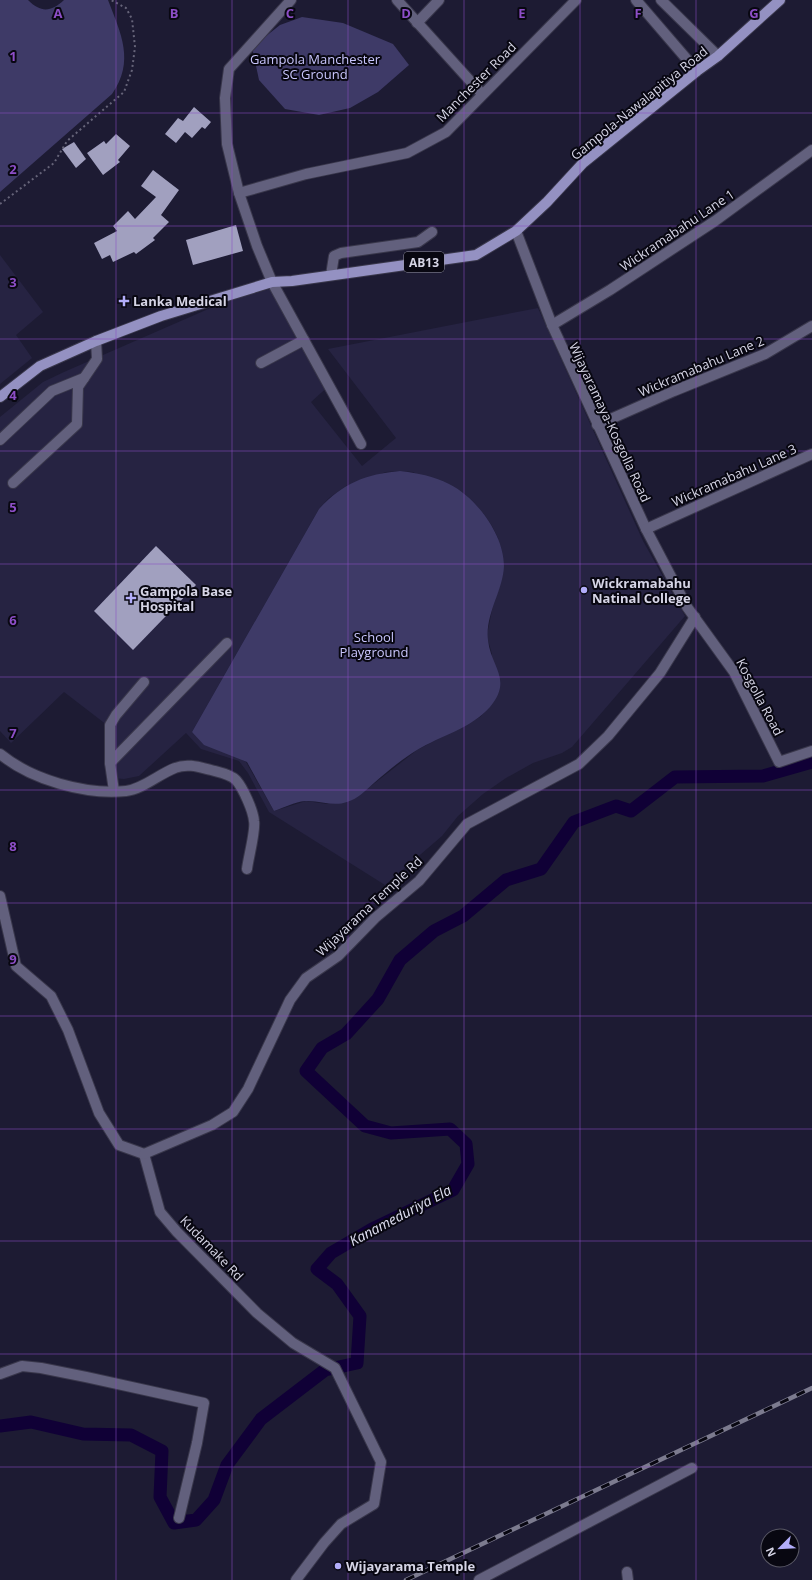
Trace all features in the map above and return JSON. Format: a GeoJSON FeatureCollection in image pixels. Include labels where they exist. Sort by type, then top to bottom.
{"type":"FeatureCollection","features":[{"type":"Feature","properties":{"kind":"main road","name":"Gampola-Nawalapitiya Road"},"geometry":{"type":"LineString","coordinates":[[0,397],[40,366],[96,341],[161,316],[272,282],[292,281],[476,255],[516,231],[547,202],[583,163],[697,71],[718,56],[780,0]]}},
{"type":"Feature","properties":{"kind":"street"},"geometry":{"type":"LineString","coordinates":[[291,0],[229,69],[225,98],[227,144],[239,193],[257,246],[272,282],[361,444]]}},
{"type":"Feature","properties":{"kind":"street"},"geometry":{"type":"LineString","coordinates":[[397,0],[482,94]]}},
{"type":"Feature","properties":{"kind":"street"},"geometry":{"type":"LineString","coordinates":[[417,23],[439,0]]}},
{"type":"Feature","properties":{"kind":"street","name":"Manchester Road"},"geometry":{"type":"LineString","coordinates":[[239,193],[306,174],[407,153],[446,132],[576,0]]}},
{"type":"Feature","properties":{"kind":"street"},"geometry":{"type":"LineString","coordinates":[[636,0],[697,71]]}},
{"type":"Feature","properties":{"kind":"street"},"geometry":{"type":"LineString","coordinates":[[661,0],[718,56]]}},
{"type":"Feature","properties":{"kind":"street","name":"Wickramabahu Lane 1"},"geometry":{"type":"LineString","coordinates":[[552,325],[610,290],[715,221],[812,150]]}},
{"type":"Feature","properties":{"kind":"street","name":"Wijayaramaya-Kosgolla Road"},"geometry":{"type":"LineString","coordinates":[[516,231],[552,325],[597,425],[646,529],[687,607],[695,617]]}},
{"type":"Feature","properties":{"kind":"street"},"geometry":{"type":"LineString","coordinates":[[331,275],[334,256],[341,253],[418,242],[432,232]]}},
{"type":"Feature","properties":{"kind":"street","name":"Wickramabahu Lane 2"},"geometry":{"type":"LineString","coordinates":[[597,425],[674,391],[765,354],[812,326]]}},
{"type":"Feature","properties":{"kind":"street"},"geometry":{"type":"LineString","coordinates":[[260,363],[304,340]]}},
{"type":"Feature","properties":{"kind":"street"},"geometry":{"type":"LineString","coordinates":[[14,483],[77,424],[78,387],[96,359],[96,341]]}},
{"type":"Feature","properties":{"kind":"street"},"geometry":{"type":"LineString","coordinates":[[0,440],[52,391],[84,378]]}},
{"type":"Feature","properties":{"kind":"street","name":"Wickramabahu Lane 3"},"geometry":{"type":"LineString","coordinates":[[646,529],[812,454]]}},
{"type":"Feature","properties":{"kind":"street","name":"Kosgolla Road"},"geometry":{"type":"LineString","coordinates":[[695,617],[734,672],[779,762],[812,751]]}},
{"type":"Feature","properties":{"kind":"street","name":"Wijayarama Temple Rd"},"geometry":{"type":"LineString","coordinates":[[144,1154],[212,1125],[233,1112],[248,1088],[290,1000],[306,978],[338,956],[375,918],[419,881],[467,824],[579,764],[608,736],[660,673],[695,617]]}},
{"type":"Feature","properties":{"kind":"street"},"geometry":{"type":"LineString","coordinates":[[110,763],[227,643]]}},
{"type":"Feature","properties":{"kind":"street"},"geometry":{"type":"LineString","coordinates":[[114,791],[110,763],[110,725],[116,715],[144,682]]}},
{"type":"Feature","properties":{"kind":"street"},"geometry":{"type":"LineString","coordinates":[[0,754],[22,769],[56,782],[102,792],[127,791],[155,780],[175,768],[187,765],[220,772],[235,780],[247,798],[255,822],[247,869]]}},
{"type":"Feature","properties":{"kind":"street"},"geometry":{"type":"LineString","coordinates":[[0,896],[16,966],[51,996],[68,1030],[99,1113],[119,1145],[144,1154]]}},
{"type":"Feature","properties":{"kind":"street","name":"Kudamake Rd"},"geometry":{"type":"LineString","coordinates":[[144,1154],[160,1212],[177,1232],[257,1313],[293,1343],[335,1368],[381,1462],[374,1504],[341,1524],[324,1543],[296,1580]]}},
{"type":"Feature","properties":{"kind":"street"},"geometry":{"type":"LineString","coordinates":[[0,1374],[22,1366],[41,1368],[204,1403],[197,1443],[178,1518]]}},
{"type":"Feature","properties":{"kind":"street"},"geometry":{"type":"LineString","coordinates":[[479,1580],[692,1468]]}},
{"type":"Feature","properties":{"kind":"path"},"geometry":{"type":"LineString","coordinates":[[0,204],[54,163],[67,141],[124,92],[132,70],[135,47],[132,19],[126,8],[111,0]]}},
{"type":"Feature","properties":{"kind":"shaded area"},"geometry":{"type":"Polygon","coordinates":[[[0,255],[43,312],[16,335],[32,358],[0,384],[0,255]]]}},
{"type":"Feature","properties":{"kind":"shaded area"},"geometry":{"type":"Polygon","coordinates":[[[270,289],[332,383],[311,402],[362,466],[396,438],[328,349],[538,308],[643,541],[685,616],[572,747],[562,753],[533,763],[506,778],[483,794],[458,816],[442,836],[385,885],[269,812],[248,773],[239,761],[201,749],[186,733],[139,776],[124,779],[113,778],[107,725],[64,692],[11,743],[0,731],[0,417],[43,382],[206,310],[238,298],[270,289]],[[386,472],[346,486],[329,498],[319,509],[192,732],[246,762],[274,811],[306,801],[327,804],[357,797],[417,750],[480,717],[489,708],[492,654],[488,640],[488,630],[492,610],[501,581],[498,538],[483,513],[413,472],[386,472]]]}},
{"type":"Feature","properties":{"kind":"green space"},"geometry":{"type":"Polygon","coordinates":[[[0,0],[28,0],[37,7],[42,9],[50,9],[64,0],[108,0],[124,47],[124,59],[123,70],[119,82],[112,94],[0,192],[0,0]]]}},
{"type":"Feature","properties":{"kind":"green space","name":"Gampola Manchester SC Ground"},"geometry":{"type":"Polygon","coordinates":[[[302,17],[343,23],[393,44],[409,65],[378,92],[350,108],[319,115],[285,109],[259,80],[252,47],[280,25],[302,17]]]}},
{"type":"Feature","properties":{"kind":"green space","name":"School Playground"},"geometry":{"type":"Polygon","coordinates":[[[400,471],[431,477],[443,481],[459,490],[479,508],[494,530],[503,554],[504,566],[501,584],[489,621],[488,640],[499,674],[500,689],[497,697],[490,707],[474,721],[411,754],[395,765],[355,799],[337,804],[305,801],[274,811],[247,762],[204,745],[192,732],[319,509],[346,486],[356,481],[388,472],[400,471]]]}},
{"type":"Feature","properties":{"kind":"building"},"geometry":{"type":"Polygon","coordinates":[[[194,107],[211,122],[205,129],[202,127],[192,138],[185,132],[176,143],[165,134],[178,118],[183,121],[194,107]]]}},
{"type":"Feature","properties":{"kind":"building"},"geometry":{"type":"Polygon","coordinates":[[[116,134],[130,146],[118,160],[120,162],[103,175],[87,153],[104,141],[106,144],[116,134]]]}},
{"type":"Feature","properties":{"kind":"building"},"geometry":{"type":"Polygon","coordinates":[[[74,142],[86,159],[76,168],[62,149],[74,142]]]}},
{"type":"Feature","properties":{"kind":"building"},"geometry":{"type":"Polygon","coordinates":[[[153,170],[179,190],[161,215],[169,222],[153,238],[155,240],[136,254],[134,252],[113,262],[110,255],[102,259],[94,243],[117,231],[113,226],[128,211],[135,219],[156,197],[141,186],[153,170]]]}},
{"type":"Feature","properties":{"kind":"building"},"geometry":{"type":"Polygon","coordinates":[[[236,225],[243,251],[193,265],[186,240],[236,225]]]}},
{"type":"Feature","properties":{"kind":"building"},"geometry":{"type":"Polygon","coordinates":[[[156,546],[196,585],[133,650],[94,611],[156,546]]]}},
{"type":"Feature","properties":{"kind":"waterway","name":"Kanameduriya Ela"},"geometry":{"type":"LineString","coordinates":[[0,1426],[31,1422],[83,1434],[131,1435],[162,1451],[160,1497],[174,1523],[196,1520],[214,1500],[227,1465],[261,1419],[325,1370],[357,1363],[360,1316],[337,1284],[317,1269],[331,1253],[372,1229],[453,1190],[468,1164],[466,1144],[450,1129],[391,1133],[365,1126],[306,1071],[322,1048],[346,1034],[378,999],[400,960],[434,931],[463,916],[506,880],[541,869],[574,822],[616,806],[631,811],[675,777],[763,776],[812,762]]}},
{"type":"Feature","properties":{"kind":"railway"},"geometry":{"type":"LineString","coordinates":[[406,1580],[812,1388]]}},
{"type":"Feature","properties":{"kind":"place","name":"Lanka Medical"},"geometry":{"type":"Point","coordinates":[124,301]}},
{"type":"Feature","properties":{"kind":"place","name":"Wickramabahu Natinal College"},"geometry":{"type":"Point","coordinates":[584,590]}},
{"type":"Feature","properties":{"kind":"place","name":"Gampola Base Hospital"},"geometry":{"type":"Point","coordinates":[131,598]}},
{"type":"Feature","properties":{"kind":"place","name":"Wijayarama Temple"},"geometry":{"type":"Point","coordinates":[338,1566]}}]}
